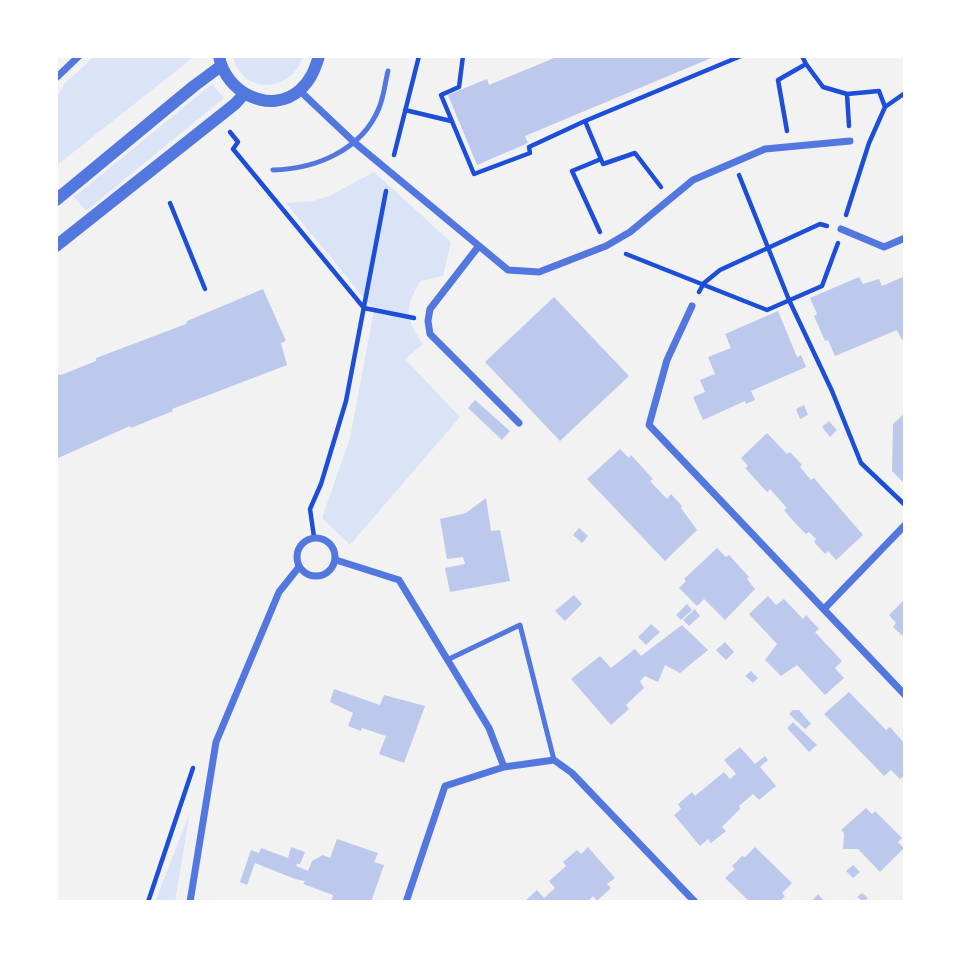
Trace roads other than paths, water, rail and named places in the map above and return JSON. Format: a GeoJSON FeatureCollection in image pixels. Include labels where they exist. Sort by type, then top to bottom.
{"type":"FeatureCollection","features":[{"type":"Feature","properties":{"kind":"street"},"geometry":{"type":"LineString","coordinates":[[56,78],[79,56]]}},
{"type":"Feature","properties":{"kind":"street"},"geometry":{"type":"LineString","coordinates":[[56,200],[194,86],[220,61],[230,82],[244,94],[272,101],[299,90],[313,75],[319,56]]}},
{"type":"Feature","properties":{"kind":"street"},"geometry":{"type":"LineString","coordinates":[[299,90],[355,143],[508,270],[539,272],[606,246],[629,232],[693,180],[733,161],[765,149],[849,141]]}},
{"type":"Feature","properties":{"kind":"street"},"geometry":{"type":"LineString","coordinates":[[56,246],[235,104],[244,94]]}},
{"type":"Feature","properties":{"kind":"street"},"geometry":{"type":"LineString","coordinates":[[842,229],[884,247],[905,238]]}},
{"type":"Feature","properties":{"kind":"street"},"geometry":{"type":"LineString","coordinates":[[478,247],[430,309],[430,334],[519,423]]}},
{"type":"Feature","properties":{"kind":"street"},"geometry":{"type":"LineString","coordinates":[[692,306],[667,360],[649,425],[905,695]]}},
{"type":"Feature","properties":{"kind":"street"},"geometry":{"type":"LineString","coordinates":[[825,608],[905,525]]}},
{"type":"Feature","properties":{"kind":"street"},"geometry":{"type":"LineString","coordinates":[[314,537],[323,538],[330,543],[335,551],[335,560],[331,569],[315,576],[306,574],[299,567],[296,558],[305,540],[314,537]]}},
{"type":"Feature","properties":{"kind":"street"},"geometry":{"type":"LineString","coordinates":[[335,560],[399,580],[489,728],[504,767]]}},
{"type":"Feature","properties":{"kind":"street"},"geometry":{"type":"LineString","coordinates":[[190,902],[216,742],[279,592],[299,567]]}},
{"type":"Feature","properties":{"kind":"street"},"geometry":{"type":"LineString","coordinates":[[406,902],[445,786],[504,767],[554,760],[572,774],[695,902]]}},
{"type":"Feature","properties":{"kind":"lane"},"geometry":{"type":"LineString","coordinates":[[273,170],[295,170],[316,165],[355,143],[379,109],[388,71]]}},
{"type":"Feature","properties":{"kind":"lane"},"geometry":{"type":"LineString","coordinates":[[447,660],[520,625],[554,760]]}}]}
